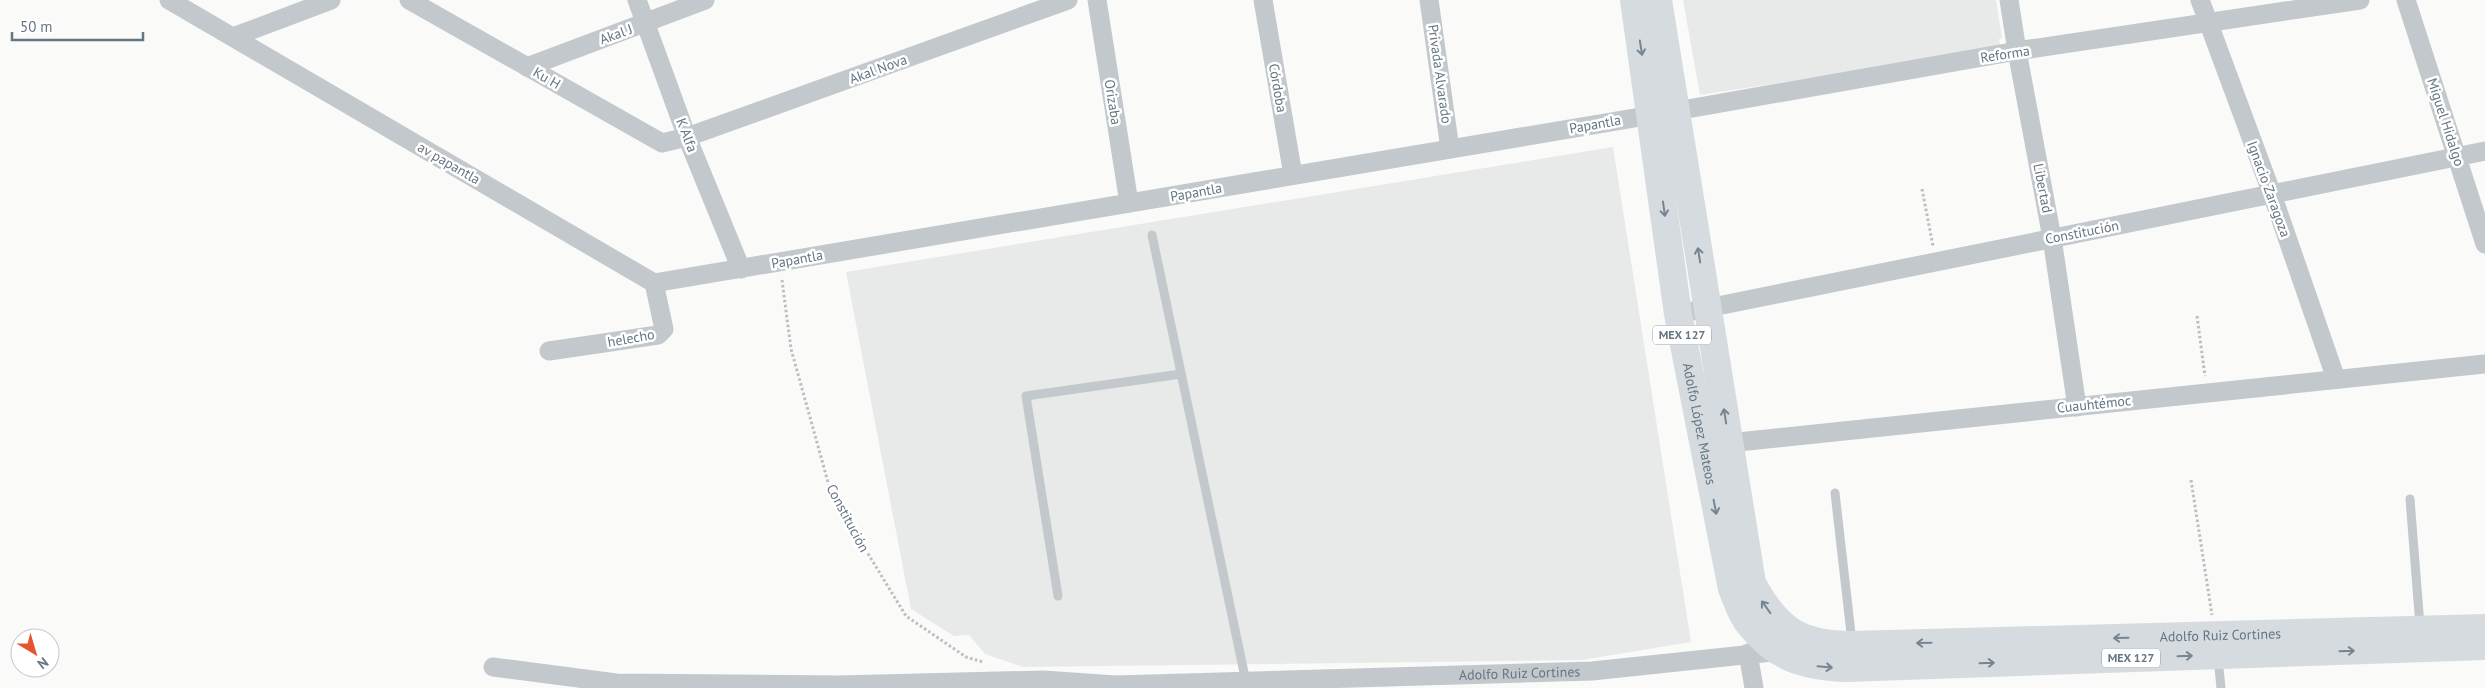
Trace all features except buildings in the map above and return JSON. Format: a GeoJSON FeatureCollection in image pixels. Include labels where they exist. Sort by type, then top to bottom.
{"type":"FeatureCollection","features":[{"type":"Feature","properties":{"kind":"main road","name":"Adolfo López Mateos"},"geometry":{"type":"LineString","coordinates":[[1634,0],[1664,113],[1707,308],[1752,584],[1763,604],[1777,622],[1802,639]]}},
{"type":"Feature","properties":{"kind":"main road","name":"Adolfo López Mateos"},"geometry":{"type":"LineString","coordinates":[[1658,0],[1678,314],[1732,589],[1748,623],[1779,652]]}},
{"type":"Feature","properties":{"kind":"main road","name":"Adolfo Ruiz Cortines"},"geometry":{"type":"LineString","coordinates":[[2395,640],[2421,629],[2485,628]]}},
{"type":"Feature","properties":{"kind":"main road","name":"Adolfo Ruiz Cortines"},"geometry":{"type":"LineString","coordinates":[[1802,639],[1829,645],[2216,645],[2395,640],[2485,646]]}},
{"type":"Feature","properties":{"kind":"main road","name":"Adolfo Ruiz Cortines"},"geometry":{"type":"LineString","coordinates":[[1779,652],[1797,662],[1820,667],[1846,668],[2216,645]]}},
{"type":"Feature","properties":{"kind":"street","name":"av papantla"},"geometry":{"type":"LineString","coordinates":[[169,0],[654,283]]}},
{"type":"Feature","properties":{"kind":"street"},"geometry":{"type":"LineString","coordinates":[[233,37],[331,0]]}},
{"type":"Feature","properties":{"kind":"street","name":"Ku H"},"geometry":{"type":"LineString","coordinates":[[409,0],[662,143],[687,136]]}},
{"type":"Feature","properties":{"kind":"street","name":"K Alfa"},"geometry":{"type":"LineString","coordinates":[[637,0],[687,136],[741,269]]}},
{"type":"Feature","properties":{"kind":"street","name":"Akal J"},"geometry":{"type":"LineString","coordinates":[[527,67],[705,0]]}},
{"type":"Feature","properties":{"kind":"street","name":"Akal Nova"},"geometry":{"type":"LineString","coordinates":[[687,136],[1068,0]]}},
{"type":"Feature","properties":{"kind":"street","name":"Orizaba"},"geometry":{"type":"LineString","coordinates":[[1097,0],[1129,203]]}},
{"type":"Feature","properties":{"kind":"street","name":"Córdoba"},"geometry":{"type":"LineString","coordinates":[[1263,0],[1293,175]]}},
{"type":"Feature","properties":{"kind":"street","name":"Privada Alvarado"},"geometry":{"type":"LineString","coordinates":[[1429,0],[1450,149]]}},
{"type":"Feature","properties":{"kind":"street","name":"Libertad"},"geometry":{"type":"LineString","coordinates":[[2009,0],[2052,238],[2077,406]]}},
{"type":"Feature","properties":{"kind":"street","name":"Ignacio Zaragoza"},"geometry":{"type":"LineString","coordinates":[[2200,0],[2272,194],[2336,380]]}},
{"type":"Feature","properties":{"kind":"street","name":"Reforma"},"geometry":{"type":"LineString","coordinates":[[1664,113],[2017,51],[2360,0]]}},
{"type":"Feature","properties":{"kind":"street","name":"Miguel Hidalgo"},"geometry":{"type":"LineString","coordinates":[[2406,0],[2485,244]]}},
{"type":"Feature","properties":{"kind":"street","name":"Papantla"},"geometry":{"type":"LineString","coordinates":[[741,269],[1664,113]]}},
{"type":"Feature","properties":{"kind":"street","name":"Constitución"},"geometry":{"type":"LineString","coordinates":[[1678,314],[2485,151]]}},
{"type":"Feature","properties":{"kind":"street"},"geometry":{"type":"LineString","coordinates":[[654,283],[741,269]]}},
{"type":"Feature","properties":{"kind":"street","name":"helecho"},"geometry":{"type":"LineString","coordinates":[[550,351],[658,335],[664,329],[654,283]]}},
{"type":"Feature","properties":{"kind":"street","name":"Cuauhtémoc"},"geometry":{"type":"LineString","coordinates":[[1703,446],[2208,391],[2485,364]]}},
{"type":"Feature","properties":{"kind":"street","name":"Adolfo Ruiz Cortines"},"geometry":{"type":"LineString","coordinates":[[493,667],[616,683],[839,687],[1041,684],[1245,684],[1592,671],[1748,653],[1779,652],[1802,639]]}},
{"type":"Feature","properties":{"kind":"street"},"geometry":{"type":"LineString","coordinates":[[1748,653],[1754,688]]}},
{"type":"Feature","properties":{"kind":"lane"},"geometry":{"type":"LineString","coordinates":[[1152,235],[1245,684]]}},
{"type":"Feature","properties":{"kind":"lane"},"geometry":{"type":"LineString","coordinates":[[1058,596],[1026,396],[1181,374]]}},
{"type":"Feature","properties":{"kind":"lane"},"geometry":{"type":"LineString","coordinates":[[1835,493],[1852,645]]}},
{"type":"Feature","properties":{"kind":"lane"},"geometry":{"type":"LineString","coordinates":[[2410,498],[2421,629]]}},
{"type":"Feature","properties":{"kind":"lane"},"geometry":{"type":"LineString","coordinates":[[2216,645],[2221,688]]}},
{"type":"Feature","properties":{"kind":"path"},"geometry":{"type":"LineString","coordinates":[[1922,189],[1936,262]]}},
{"type":"Feature","properties":{"kind":"path","name":"Constitución"},"geometry":{"type":"LineString","coordinates":[[780,262],[791,349],[831,493],[906,616],[966,657],[986,663]]}},
{"type":"Feature","properties":{"kind":"path"},"geometry":{"type":"LineString","coordinates":[[2197,316],[2208,391]]}},
{"type":"Feature","properties":{"kind":"path"},"geometry":{"type":"LineString","coordinates":[[2191,480],[2216,645]]}},
{"type":"Feature","properties":{"kind":"shaded area"},"geometry":{"type":"Polygon","coordinates":[[[1683,0],[1996,0],[2002,38],[1999,39],[2001,49],[1700,95],[1683,0]]]}},
{"type":"Feature","properties":{"kind":"shaded area"},"geometry":{"type":"Polygon","coordinates":[[[1613,147],[1691,642],[1582,660],[1023,667],[985,654],[969,635],[954,636],[911,609],[846,272],[1613,147]]]}}]}
